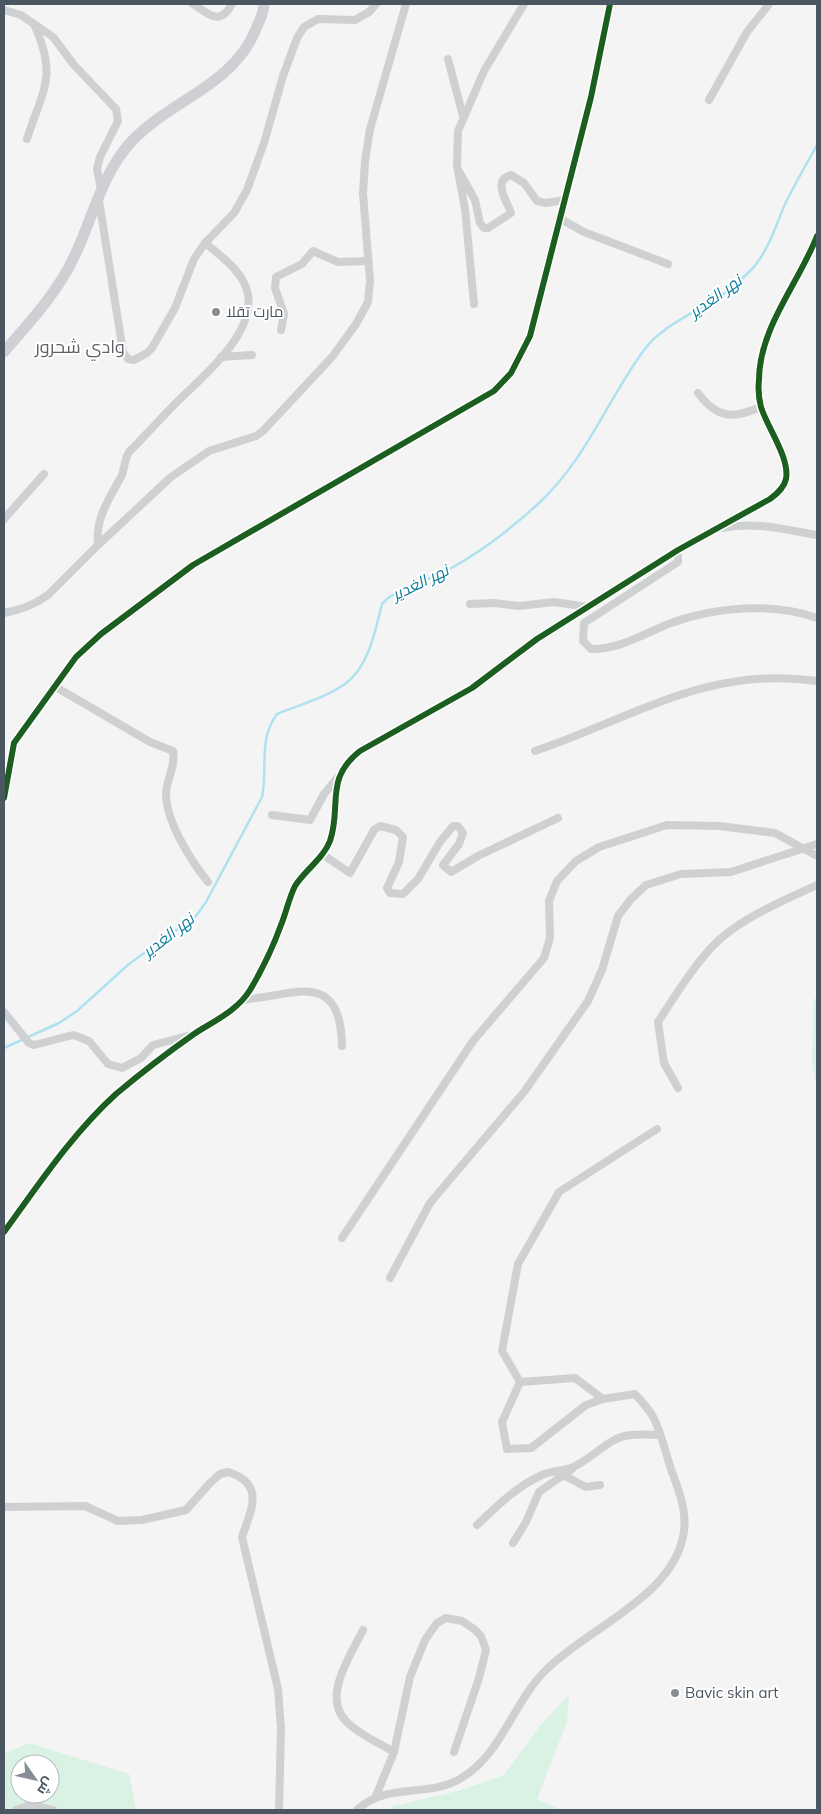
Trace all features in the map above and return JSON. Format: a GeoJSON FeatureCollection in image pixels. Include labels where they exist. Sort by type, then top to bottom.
{"type":"FeatureCollection","features":[{"type":"Feature","properties":{"kind":"main road"},"geometry":{"type":"LineString","coordinates":[[4,352],[58,286],[74,258],[100,192],[115,162],[150,125],[212,84],[230,69],[254,34],[264,4]]}},
{"type":"Feature","properties":{"kind":"street"},"geometry":{"type":"LineString","coordinates":[[193,4],[214,16],[220,17],[224,16],[232,4]]}},
{"type":"Feature","properties":{"kind":"street"},"geometry":{"type":"LineString","coordinates":[[4,10],[22,15],[53,37],[74,65],[116,109],[118,121],[100,157],[97,169],[117,325],[123,352],[128,359],[134,360],[139,359],[152,348],[175,308],[194,259],[205,243],[234,213],[247,190],[264,143],[283,76],[297,38],[304,27],[318,19],[355,20],[369,12],[376,4]]}},
{"type":"Feature","properties":{"kind":"street"},"geometry":{"type":"LineString","coordinates":[[4,613],[19,610],[38,602],[48,595],[150,495],[198,457],[209,451],[256,436],[271,424],[332,357],[364,311],[370,294],[363,193],[365,162],[370,129],[406,4]]}},
{"type":"Feature","properties":{"kind":"street"},"geometry":{"type":"LineString","coordinates":[[474,304],[465,209],[457,166],[458,131],[463,116],[499,43],[524,4]]}},
{"type":"Feature","properties":{"kind":"street"},"geometry":{"type":"LineString","coordinates":[[4,798],[14,743],[76,657],[101,634],[193,566],[504,383],[530,336],[596,78],[610,4]]}},
{"type":"Feature","properties":{"kind":"street"},"geometry":{"type":"LineString","coordinates":[[709,100],[747,32],[769,4]]}},
{"type":"Feature","properties":{"kind":"street"},"geometry":{"type":"LineString","coordinates":[[27,140],[47,82],[48,71],[46,55],[34,22]]}},
{"type":"Feature","properties":{"kind":"street"},"geometry":{"type":"LineString","coordinates":[[448,59],[463,116]]}},
{"type":"Feature","properties":{"kind":"street"},"geometry":{"type":"LineString","coordinates":[[457,166],[475,200],[480,223],[484,228],[488,228],[511,213],[502,195],[502,181],[506,177],[511,176],[524,183],[537,202],[546,203],[564,200]]}},
{"type":"Feature","properties":{"kind":"street"},"geometry":{"type":"LineString","coordinates":[[559,218],[584,232],[668,264]]}},
{"type":"Feature","properties":{"kind":"street"},"geometry":{"type":"LineString","coordinates":[[272,815],[310,820],[324,794],[339,776],[348,760],[472,688],[537,639],[678,550],[770,499],[780,491],[786,480],[786,472],[782,456],[762,407],[758,381],[760,354],[817,238]]}},
{"type":"Feature","properties":{"kind":"street"},"geometry":{"type":"LineString","coordinates":[[98,545],[100,518],[110,494],[123,473],[124,460],[129,452],[221,357],[243,324],[247,311],[248,295],[244,282],[205,243]]}},
{"type":"Feature","properties":{"kind":"street"},"geometry":{"type":"LineString","coordinates":[[281,330],[284,314],[276,288],[275,279],[278,275],[302,264],[313,251],[338,262],[368,261]]}},
{"type":"Feature","properties":{"kind":"street"},"geometry":{"type":"LineString","coordinates":[[221,357],[252,355]]}},
{"type":"Feature","properties":{"kind":"street"},"geometry":{"type":"LineString","coordinates":[[698,393],[717,412],[724,414],[740,414],[762,407]]}},
{"type":"Feature","properties":{"kind":"street"},"geometry":{"type":"LineString","coordinates":[[4,519],[44,474]]}},
{"type":"Feature","properties":{"kind":"street"},"geometry":{"type":"LineString","coordinates":[[714,530],[738,525],[769,526],[817,535]]}},
{"type":"Feature","properties":{"kind":"street"},"geometry":{"type":"LineString","coordinates":[[678,550],[678,562],[584,623],[583,641],[591,649],[605,649],[672,623],[710,613],[756,608],[798,611],[817,618]]}},
{"type":"Feature","properties":{"kind":"street"},"geometry":{"type":"LineString","coordinates":[[470,604],[494,603],[520,606],[554,602],[588,607]]}},
{"type":"Feature","properties":{"kind":"street"},"geometry":{"type":"LineString","coordinates":[[535,751],[565,741],[668,698],[732,681],[785,676],[817,681]]}},
{"type":"Feature","properties":{"kind":"street"},"geometry":{"type":"LineString","coordinates":[[54,686],[150,742],[172,751],[173,765],[166,798],[180,839],[208,882]]}},
{"type":"Feature","properties":{"kind":"street"},"geometry":{"type":"LineString","coordinates":[[4,748],[14,743]]}},
{"type":"Feature","properties":{"kind":"street"},"geometry":{"type":"LineString","coordinates":[[4,1232],[84,1126],[151,1066],[196,1034],[226,1016],[249,992],[266,958],[295,886],[322,854],[330,841],[334,820],[334,793],[339,776]]}},
{"type":"Feature","properties":{"kind":"street"},"geometry":{"type":"LineString","coordinates":[[322,854],[350,873],[374,830],[380,826],[396,830],[403,837],[402,850],[387,888],[390,893],[403,894],[418,879],[440,842],[453,826],[461,828],[463,833],[459,844],[443,865],[451,872],[478,856],[558,818]]}},
{"type":"Feature","properties":{"kind":"street"},"geometry":{"type":"LineString","coordinates":[[342,1238],[473,1041],[544,958],[550,938],[549,901],[557,881],[576,861],[599,847],[667,825],[719,826],[775,833],[817,856]]}},
{"type":"Feature","properties":{"kind":"street"},"geometry":{"type":"LineString","coordinates":[[390,1278],[430,1203],[524,1092],[588,1001],[602,970],[618,916],[630,899],[646,885],[680,874],[731,872],[817,844]]}},
{"type":"Feature","properties":{"kind":"street"},"geometry":{"type":"LineString","coordinates":[[678,1088],[664,1063],[658,1022],[681,986],[720,940],[760,911],[817,885]]}},
{"type":"Feature","properties":{"kind":"street"},"geometry":{"type":"LineString","coordinates":[[242,1000],[298,990],[317,994],[334,1005],[337,1011],[342,1046]]}},
{"type":"Feature","properties":{"kind":"street"},"geometry":{"type":"LineString","coordinates":[[4,1012],[11,1018],[23,1037],[34,1045],[73,1035],[88,1041],[108,1064],[122,1068],[141,1058],[153,1045],[196,1034]]}},
{"type":"Feature","properties":{"kind":"street"},"geometry":{"type":"LineString","coordinates":[[520,1382],[502,1351],[518,1264],[559,1192],[657,1129]]}},
{"type":"Feature","properties":{"kind":"street"},"geometry":{"type":"LineString","coordinates":[[520,1382],[575,1378],[603,1399]]}},
{"type":"Feature","properties":{"kind":"street"},"geometry":{"type":"LineString","coordinates":[[357,1810],[376,1796],[446,1785],[465,1777],[485,1757],[532,1685],[545,1670],[563,1653],[626,1610],[665,1573],[680,1549],[684,1531],[684,1508],[652,1416],[636,1394],[603,1399],[586,1406],[531,1448],[507,1449],[502,1422],[520,1382]]}},
{"type":"Feature","properties":{"kind":"street"},"geometry":{"type":"LineString","coordinates":[[513,1543],[526,1522],[539,1492],[615,1437],[631,1434],[659,1436]]}},
{"type":"Feature","properties":{"kind":"street"},"geometry":{"type":"LineString","coordinates":[[477,1525],[510,1494],[540,1475],[575,1466]]}},
{"type":"Feature","properties":{"kind":"street"},"geometry":{"type":"LineString","coordinates":[[4,1507],[85,1506],[118,1521],[142,1520],[186,1510],[220,1474],[228,1472],[242,1479],[251,1488],[254,1497],[248,1524],[242,1537],[278,1689],[281,1728],[279,1810]]}},
{"type":"Feature","properties":{"kind":"street"},"geometry":{"type":"LineString","coordinates":[[563,1475],[586,1487],[600,1485]]}},
{"type":"Feature","properties":{"kind":"street"},"geometry":{"type":"LineString","coordinates":[[376,1796],[394,1752],[410,1677],[425,1640],[442,1620],[454,1618],[474,1629],[481,1636],[486,1650],[479,1678],[454,1752]]}},
{"type":"Feature","properties":{"kind":"street"},"geometry":{"type":"LineString","coordinates":[[364,1630],[340,1678],[336,1697],[341,1713],[349,1725],[394,1752]]}},
{"type":"Feature","properties":{"kind":"street"},"geometry":{"type":"LineString","coordinates":[[16,1810],[30,1805],[53,1810]]}},
{"type":"Feature","properties":{"kind":"green space"},"geometry":{"type":"Polygon","coordinates":[[[817,996],[817,1088],[812,1062],[814,1000],[817,996]]]}},
{"type":"Feature","properties":{"kind":"green space"},"geometry":{"type":"Polygon","coordinates":[[[569,1695],[567,1722],[537,1799],[561,1810],[390,1810],[390,1807],[458,1791],[504,1775],[542,1723],[569,1695]]]}},
{"type":"Feature","properties":{"kind":"green space"},"geometry":{"type":"Polygon","coordinates":[[[29,1743],[129,1774],[136,1810],[4,1810],[4,1754],[29,1743]]]}},
{"type":"Feature","properties":{"kind":"waterway","name":"نهر الغدير"},"geometry":{"type":"LineString","coordinates":[[4,1048],[59,1023],[77,1011],[129,964],[196,916],[206,902],[262,797],[265,744],[267,734],[277,714],[320,697],[345,684],[360,668],[370,648],[382,604],[387,599],[460,563],[496,539],[556,486],[583,449],[631,370],[651,342],[675,323],[726,292],[756,265],[771,238],[786,202],[817,145]]}},
{"type":"Feature","properties":{"kind":"cycle path"},"geometry":{"type":"LineString","coordinates":[[4,798],[14,743],[76,657],[101,634],[193,565],[494,391],[511,373],[530,336],[591,97],[610,4]]}},
{"type":"Feature","properties":{"kind":"cycle path"},"geometry":{"type":"LineString","coordinates":[[4,1232],[70,1143],[100,1109],[154,1063],[194,1034],[225,1015],[245,997],[271,950],[295,886],[323,853],[330,841],[335,816],[338,783],[349,761],[360,751],[472,688],[537,639],[678,550],[770,499],[780,490],[786,479],[785,462],[761,407],[759,397],[761,361],[766,342],[781,306],[817,236]]}},
{"type":"Feature","properties":{"kind":"place","name":"مارت تقلا"},"geometry":{"type":"Point","coordinates":[216,312]}},
{"type":"Feature","properties":{"kind":"place","name":"Bavic skin art"},"geometry":{"type":"Point","coordinates":[675,1693]}},
{"type":"Feature","properties":{"kind":"district","name":"وادي شحرور"},"geometry":{"type":"Point","coordinates":[80,347]}}]}
